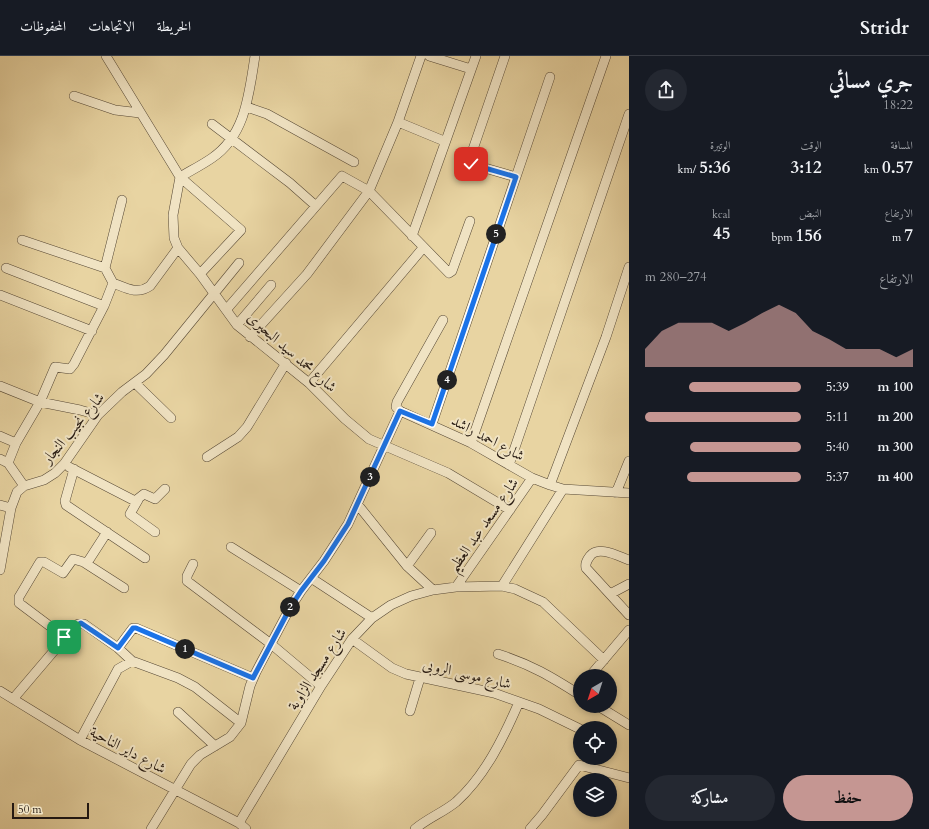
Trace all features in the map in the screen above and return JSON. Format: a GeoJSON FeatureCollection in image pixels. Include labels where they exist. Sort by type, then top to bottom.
{"type":"FeatureCollection","features":[{"type":"Feature","properties":{"kind":"street"},"geometry":{"type":"LineString","coordinates":[[106,56],[180,177],[241,230],[200,274]]}},
{"type":"Feature","properties":{"kind":"street"},"geometry":{"type":"LineString","coordinates":[[180,177],[213,158],[232,139],[247,107],[255,56]]}},
{"type":"Feature","properties":{"kind":"street"},"geometry":{"type":"LineString","coordinates":[[250,337],[315,264],[368,191],[398,122],[421,56]]}},
{"type":"Feature","properties":{"kind":"street"},"geometry":{"type":"LineString","coordinates":[[429,56],[471,69]]}},
{"type":"Feature","properties":{"kind":"street"},"geometry":{"type":"LineString","coordinates":[[412,236],[444,141],[476,56]]}},
{"type":"Feature","properties":{"kind":"street"},"geometry":{"type":"LineString","coordinates":[[505,56],[469,161],[471,164],[516,177]]}},
{"type":"Feature","properties":{"kind":"street"},"geometry":{"type":"LineString","coordinates":[[471,444],[606,56]]}},
{"type":"Feature","properties":{"kind":"street"},"geometry":{"type":"LineString","coordinates":[[432,424],[550,77]]}},
{"type":"Feature","properties":{"kind":"street"},"geometry":{"type":"LineString","coordinates":[[74,96],[115,110],[140,113]]}},
{"type":"Feature","properties":{"kind":"street"},"geometry":{"type":"LineString","coordinates":[[247,107],[267,114],[354,162]]}},
{"type":"Feature","properties":{"kind":"street"},"geometry":{"type":"LineString","coordinates":[[509,465],[629,114]]}},
{"type":"Feature","properties":{"kind":"street"},"geometry":{"type":"LineString","coordinates":[[398,122],[444,141]]}},
{"type":"Feature","properties":{"kind":"street"},"geometry":{"type":"LineString","coordinates":[[212,124],[290,183],[316,206]]}},
{"type":"Feature","properties":{"kind":"street"},"geometry":{"type":"LineString","coordinates":[[226,310],[342,176],[368,191],[447,272],[451,273],[470,221]]}},
{"type":"Feature","properties":{"kind":"street","name":"شارع محمد سيد البحيرى"},"geometry":{"type":"LineString","coordinates":[[180,177],[172,226],[174,238],[178,248],[200,274],[238,325],[250,337],[286,363],[309,383],[356,430],[369,438],[448,473],[510,510]]}},
{"type":"Feature","properties":{"kind":"street"},"geometry":{"type":"LineString","coordinates":[[122,200],[105,268],[113,283],[137,291],[144,290],[150,286],[178,248]]}},
{"type":"Feature","properties":{"kind":"street"},"geometry":{"type":"LineString","coordinates":[[22,240],[105,268]]}},
{"type":"Feature","properties":{"kind":"street"},"geometry":{"type":"LineString","coordinates":[[309,383],[423,248]]}},
{"type":"Feature","properties":{"kind":"street","name":"شارع نجيب النجار"},"geometry":{"type":"LineString","coordinates":[[24,486],[44,480],[55,473],[64,464],[98,415],[136,383],[164,355],[239,263]]}},
{"type":"Feature","properties":{"kind":"street"},"geometry":{"type":"LineString","coordinates":[[550,485],[606,337],[629,267]]}},
{"type":"Feature","properties":{"kind":"street"},"geometry":{"type":"LineString","coordinates":[[6,268],[104,306]]}},
{"type":"Feature","properties":{"kind":"street"},"geometry":{"type":"LineString","coordinates":[[0,570],[3,529],[18,492],[24,486],[4,461],[40,402],[55,367],[62,369],[72,367],[92,331],[113,283]]}},
{"type":"Feature","properties":{"kind":"street"},"geometry":{"type":"LineString","coordinates":[[238,325],[271,285]]}},
{"type":"Feature","properties":{"kind":"street"},"geometry":{"type":"LineString","coordinates":[[1,297],[92,331]]}},
{"type":"Feature","properties":{"kind":"street"},"geometry":{"type":"LineString","coordinates":[[151,829],[173,790],[191,764],[230,737],[241,723],[253,678],[301,591],[337,543],[358,505],[400,411],[396,407],[397,402],[443,320]]}},
{"type":"Feature","properties":{"kind":"street"},"geometry":{"type":"LineString","coordinates":[[207,458],[238,437],[247,427],[286,363]]}},
{"type":"Feature","properties":{"kind":"street"},"geometry":{"type":"LineString","coordinates":[[136,383],[171,418]]}},
{"type":"Feature","properties":{"kind":"street"},"geometry":{"type":"LineString","coordinates":[[0,386],[40,402],[98,415]]}},
{"type":"Feature","properties":{"kind":"street","name":"شارع احمد راشد"},"geometry":{"type":"LineString","coordinates":[[400,411],[432,424],[532,478],[550,485],[563,489],[629,493]]}},
{"type":"Feature","properties":{"kind":"street"},"geometry":{"type":"LineString","coordinates":[[0,436],[16,443]]}},
{"type":"Feature","properties":{"kind":"street"},"geometry":{"type":"LineString","coordinates":[[616,493],[629,461]]}},
{"type":"Feature","properties":{"kind":"street"},"geometry":{"type":"LineString","coordinates":[[64,464],[134,501],[138,500]]}},
{"type":"Feature","properties":{"kind":"street"},"geometry":{"type":"LineString","coordinates":[[74,469],[65,501],[66,505],[144,558]]}},
{"type":"Feature","properties":{"kind":"street","name":"شارع مسعد عبد العظيم"},"geometry":{"type":"LineString","coordinates":[[456,587],[532,478]]}},
{"type":"Feature","properties":{"kind":"street"},"geometry":{"type":"LineString","coordinates":[[155,532],[130,514],[138,500],[144,494],[155,499],[165,489]]}},
{"type":"Feature","properties":{"kind":"street"},"geometry":{"type":"LineString","coordinates":[[502,586],[563,489]]}},
{"type":"Feature","properties":{"kind":"street"},"geometry":{"type":"LineString","coordinates":[[0,505],[11,508]]}},
{"type":"Feature","properties":{"kind":"street"},"geometry":{"type":"LineString","coordinates":[[358,505],[407,566],[433,590]]}},
{"type":"Feature","properties":{"kind":"street"},"geometry":{"type":"LineString","coordinates":[[85,563],[107,532]]}},
{"type":"Feature","properties":{"kind":"street"},"geometry":{"type":"LineString","coordinates":[[407,566],[431,533]]}},
{"type":"Feature","properties":{"kind":"street"},"geometry":{"type":"LineString","coordinates":[[231,547],[301,591]]}},
{"type":"Feature","properties":{"kind":"street"},"geometry":{"type":"LineString","coordinates":[[629,560],[598,550],[593,552],[586,562],[586,568],[629,616]]}},
{"type":"Feature","properties":{"kind":"street"},"geometry":{"type":"LineString","coordinates":[[64,640],[63,636],[44,620],[22,605],[18,600],[39,563],[44,562],[63,573],[73,559],[77,559],[124,588]]}},
{"type":"Feature","properties":{"kind":"street"},"geometry":{"type":"LineString","coordinates":[[193,564],[187,576],[187,581],[271,644],[321,686]]}},
{"type":"Feature","properties":{"kind":"street"},"geometry":{"type":"LineString","coordinates":[[311,578],[372,618]]}},
{"type":"Feature","properties":{"kind":"street"},"geometry":{"type":"LineString","coordinates":[[610,594],[629,584]]}},
{"type":"Feature","properties":{"kind":"street","name":"شارع مسجد الزاوية"},"geometry":{"type":"LineString","coordinates":[[243,826],[321,686],[352,639],[372,618],[390,605],[411,596],[433,590],[456,587],[502,586],[522,592],[543,602],[604,660]]}},
{"type":"Feature","properties":{"kind":"street"},"geometry":{"type":"LineString","coordinates":[[13,699],[76,626],[81,623],[118,648],[132,661],[186,682],[241,723]]}},
{"type":"Feature","properties":{"kind":"street"},"geometry":{"type":"LineString","coordinates":[[118,648],[133,628],[136,628],[253,678]]}},
{"type":"Feature","properties":{"kind":"street"},"geometry":{"type":"LineString","coordinates":[[596,669],[629,630]]}},
{"type":"Feature","properties":{"kind":"street","name":"شارع موسى الروبى"},"geometry":{"type":"LineString","coordinates":[[352,639],[392,668],[420,678],[472,688],[520,702],[573,725]]}},
{"type":"Feature","properties":{"kind":"street"},"geometry":{"type":"LineString","coordinates":[[498,654],[528,664],[573,688]]}},
{"type":"Feature","properties":{"kind":"street"},"geometry":{"type":"LineString","coordinates":[[80,740],[118,669],[132,661]]}},
{"type":"Feature","properties":{"kind":"street"},"geometry":{"type":"LineString","coordinates":[[410,711],[420,678]]}},
{"type":"Feature","properties":{"kind":"street","name":"شارع داير الناحية"},"geometry":{"type":"LineString","coordinates":[[0,691],[80,740],[243,826]]}},
{"type":"Feature","properties":{"kind":"street"},"geometry":{"type":"LineString","coordinates":[[416,829],[464,794],[498,747],[520,702]]}},
{"type":"Feature","properties":{"kind":"street"},"geometry":{"type":"LineString","coordinates":[[178,712],[215,746]]}},
{"type":"Feature","properties":{"kind":"street"},"geometry":{"type":"LineString","coordinates":[[609,713],[629,725]]}},
{"type":"Feature","properties":{"kind":"street"},"geometry":{"type":"LineString","coordinates":[[530,829],[579,765],[629,778]]}},
{"type":"Feature","properties":{"kind":"route"},"geometry":{"type":"LineString","coordinates":[[64,637],[64,640],[76,626],[81,623],[118,648],[133,628],[136,628],[253,678],[290,608],[337,543],[348,524],[400,411],[432,424],[516,177],[471,164]]}}]}
